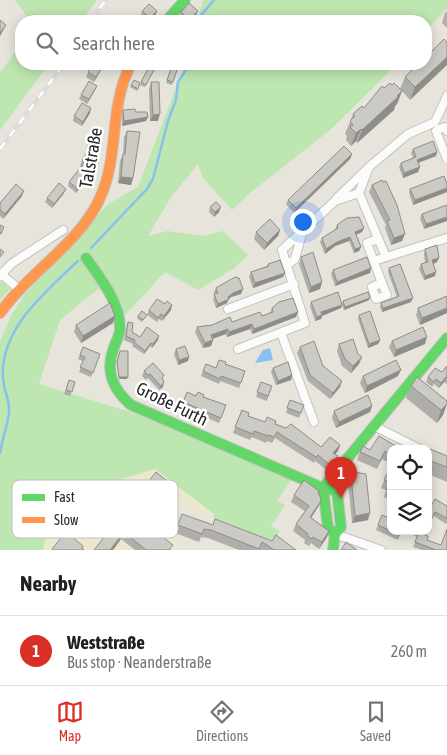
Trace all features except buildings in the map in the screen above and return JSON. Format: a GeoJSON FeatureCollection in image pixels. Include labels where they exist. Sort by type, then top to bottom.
{"type":"FeatureCollection","features":[{"type":"Feature","properties":{"kind":"street"},"geometry":{"type":"LineString","coordinates":[[171,15],[185,0]]}},
{"type":"Feature","properties":{"kind":"street","name":"Talstraße"},"geometry":{"type":"LineString","coordinates":[[0,313],[19,289],[71,238],[99,201],[109,167],[116,100],[120,82],[127,70]]}},
{"type":"Feature","properties":{"kind":"street"},"geometry":{"type":"LineString","coordinates":[[447,96],[440,128],[436,131],[447,159]]}},
{"type":"Feature","properties":{"kind":"street"},"geometry":{"type":"LineString","coordinates":[[238,349],[306,323],[282,250],[369,167],[408,134],[440,128]]}},
{"type":"Feature","properties":{"kind":"street"},"geometry":{"type":"LineString","coordinates":[[369,167],[359,193],[386,257]]}},
{"type":"Feature","properties":{"kind":"street"},"geometry":{"type":"LineString","coordinates":[[334,201],[359,193]]}},
{"type":"Feature","properties":{"kind":"street"},"geometry":{"type":"LineString","coordinates":[[287,265],[295,259],[304,228]]}},
{"type":"Feature","properties":{"kind":"street"},"geometry":{"type":"LineString","coordinates":[[19,289],[1,275],[11,264],[63,230]]}},
{"type":"Feature","properties":{"kind":"street"},"geometry":{"type":"LineString","coordinates":[[374,261],[447,238]]}},
{"type":"Feature","properties":{"kind":"street"},"geometry":{"type":"LineString","coordinates":[[378,239],[367,243],[382,283]]}},
{"type":"Feature","properties":{"kind":"street","name":"Große Furth"},"geometry":{"type":"LineString","coordinates":[[86,258],[108,293],[120,321],[119,333],[108,369],[112,385],[120,395],[131,405],[324,488],[337,491]]}},
{"type":"Feature","properties":{"kind":"street"},"geometry":{"type":"LineString","coordinates":[[228,309],[294,284]]}},
{"type":"Feature","properties":{"kind":"street"},"geometry":{"type":"LineString","coordinates":[[281,333],[314,422]]}},
{"type":"Feature","properties":{"kind":"street"},"geometry":{"type":"LineString","coordinates":[[381,550],[335,534],[328,528],[324,488],[447,338]]}},
{"type":"Feature","properties":{"kind":"street"},"geometry":{"type":"LineString","coordinates":[[374,426],[412,445]]}},
{"type":"Feature","properties":{"kind":"street"},"geometry":{"type":"LineString","coordinates":[[333,550],[335,534],[341,527],[337,491],[344,464]]}},
{"type":"Feature","properties":{"kind":"shaded area"},"geometry":{"type":"Polygon","coordinates":[[[155,469],[169,480],[119,480],[155,469]]]}},
{"type":"Feature","properties":{"kind":"shaded area"},"geometry":{"type":"Polygon","coordinates":[[[178,487],[214,514],[213,518],[180,506],[178,511],[178,487]]]}},
{"type":"Feature","properties":{"kind":"shaded area"},"geometry":{"type":"Polygon","coordinates":[[[44,538],[172,538],[183,546],[181,550],[43,550],[44,538]]]}},
{"type":"Feature","properties":{"kind":"green space"},"geometry":{"type":"Polygon","coordinates":[[[15,0],[97,0],[86,15],[26,15],[15,0]]]}},
{"type":"Feature","properties":{"kind":"green space"},"geometry":{"type":"Polygon","coordinates":[[[203,0],[447,0],[447,8],[432,24],[432,15],[199,15],[203,0]]]}},
{"type":"Feature","properties":{"kind":"green space"},"geometry":{"type":"Polygon","coordinates":[[[15,52],[15,70],[45,70],[0,130],[0,73],[15,52]]]}},
{"type":"Feature","properties":{"kind":"green space"},"geometry":{"type":"Polygon","coordinates":[[[183,70],[391,70],[329,131],[251,192],[232,210],[203,178],[198,164],[171,197],[148,236],[167,231],[204,236],[223,231],[248,255],[233,269],[198,290],[165,272],[124,316],[114,293],[98,289],[60,320],[39,384],[153,419],[292,479],[277,501],[285,505],[271,526],[280,531],[274,541],[213,518],[214,514],[178,487],[178,480],[169,480],[155,469],[119,480],[12,480],[12,538],[46,538],[43,550],[0,550],[0,341],[11,316],[25,294],[108,204],[138,187],[183,70]]]}},
{"type":"Feature","properties":{"kind":"green space"},"geometry":{"type":"Polygon","coordinates":[[[2,281],[10,289],[0,300],[0,283],[2,281]]]}},
{"type":"Feature","properties":{"kind":"water"},"geometry":{"type":"Polygon","coordinates":[[[270,348],[273,360],[255,363],[263,350],[270,348]]]}},
{"type":"Feature","properties":{"kind":"waterway"},"geometry":{"type":"LineString","coordinates":[[201,15],[214,0]]}},
{"type":"Feature","properties":{"kind":"waterway"},"geometry":{"type":"LineString","coordinates":[[91,248],[147,189],[153,179],[168,121],[176,100],[178,82],[186,70]]}},
{"type":"Feature","properties":{"kind":"waterway"},"geometry":{"type":"LineString","coordinates":[[0,453],[9,412],[3,377],[4,359],[9,343],[27,312],[78,261]]}},
{"type":"Feature","properties":{"kind":"railway"},"geometry":{"type":"LineString","coordinates":[[95,15],[106,0]]}},
{"type":"Feature","properties":{"kind":"railway"},"geometry":{"type":"LineString","coordinates":[[0,149],[59,70]]}},
{"type":"Feature","properties":{"kind":"traffic: fast"},"geometry":{"type":"LineString","coordinates":[[171,15],[185,0]]}},
{"type":"Feature","properties":{"kind":"traffic: fast"},"geometry":{"type":"LineString","coordinates":[[86,258],[108,291],[117,309],[120,331],[111,358],[111,374],[116,387],[131,405],[323,488],[337,491]]}},
{"type":"Feature","properties":{"kind":"traffic: fast"},"geometry":{"type":"LineString","coordinates":[[323,488],[447,338]]}},
{"type":"Feature","properties":{"kind":"traffic: fast"},"geometry":{"type":"LineString","coordinates":[[333,550],[335,534],[341,527],[337,491],[343,467]]}},
{"type":"Feature","properties":{"kind":"traffic: fast"},"geometry":{"type":"LineString","coordinates":[[323,488],[328,528],[335,534]]}},
{"type":"Feature","properties":{"kind":"traffic: slow"},"geometry":{"type":"LineString","coordinates":[[0,313],[25,284],[80,229],[100,198],[110,165],[119,98],[129,70]]}},
{"type":"Feature","properties":{"kind":"place","name":"Weststraße"},"geometry":{"type":"Point","coordinates":[341,498]}}]}
